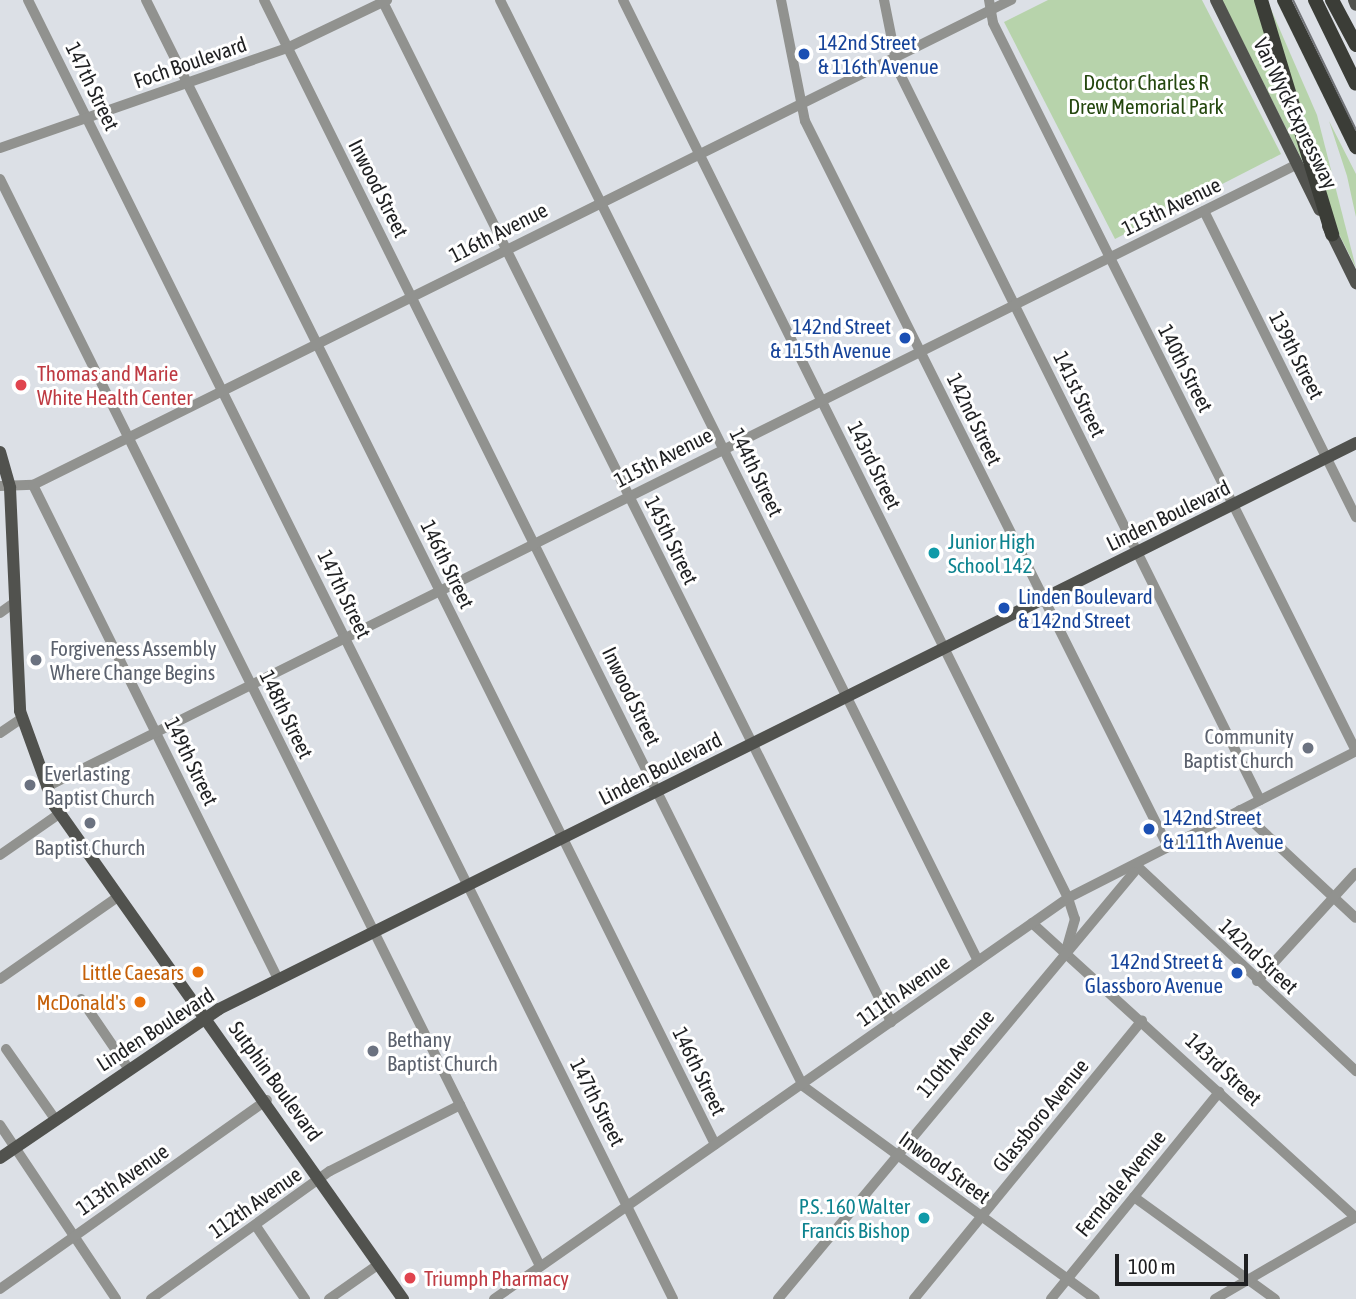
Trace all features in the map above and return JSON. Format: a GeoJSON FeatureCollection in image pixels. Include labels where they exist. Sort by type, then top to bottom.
{"type":"FeatureCollection","features":[{"type":"Feature","properties":{"kind":"highway"},"geometry":{"type":"LineString","coordinates":[[1261,0],[1332,234]]}},
{"type":"Feature","properties":{"kind":"highway","name":"Van Wyck Expressway"},"geometry":{"type":"LineString","coordinates":[[1283,0],[1356,147]]}},
{"type":"Feature","properties":{"kind":"highway"},"geometry":{"type":"LineString","coordinates":[[1315,0],[1356,84]]}},
{"type":"Feature","properties":{"kind":"highway"},"geometry":{"type":"LineString","coordinates":[[1332,0],[1356,45]]}},
{"type":"Feature","properties":{"kind":"main road","name":"Van Wyck Expressway"},"geometry":{"type":"LineString","coordinates":[[1216,0],[1356,282]]}},
{"type":"Feature","properties":{"kind":"main road"},"geometry":{"type":"LineString","coordinates":[[1354,0],[1356,5]]}},
{"type":"Feature","properties":{"kind":"main road","name":"Linden Boulevard"},"geometry":{"type":"LineString","coordinates":[[0,1157],[206,1016],[1356,443]]}},
{"type":"Feature","properties":{"kind":"main road","name":"Sutphin Boulevard"},"geometry":{"type":"LineString","coordinates":[[0,452],[5,487],[5,609],[22,718],[46,787],[59,814],[267,1100],[403,1299]]}},
{"type":"Feature","properties":{"kind":"street","name":"147th Street"},"geometry":{"type":"LineString","coordinates":[[28,0],[673,1299]]}},
{"type":"Feature","properties":{"kind":"street","name":"146th Street"},"geometry":{"type":"LineString","coordinates":[[146,0],[715,1144]]}},
{"type":"Feature","properties":{"kind":"street","name":"Inwood Street"},"geometry":{"type":"LineString","coordinates":[[264,0],[803,1086],[1095,1299]]}},
{"type":"Feature","properties":{"kind":"street","name":"144th Street"},"geometry":{"type":"LineString","coordinates":[[500,0],[978,961]]}},
{"type":"Feature","properties":{"kind":"street","name":"143rd Street"},"geometry":{"type":"LineString","coordinates":[[625,0],[1068,898],[1075,919],[1066,950]]}},
{"type":"Feature","properties":{"kind":"street","name":"142nd Street"},"geometry":{"type":"LineString","coordinates":[[781,0],[805,121],[1167,845]]}},
{"type":"Feature","properties":{"kind":"street","name":"141st Street"},"geometry":{"type":"LineString","coordinates":[[884,0],[896,56],[1015,305],[1260,800]]}},
{"type":"Feature","properties":{"kind":"street","name":"116th Avenue"},"geometry":{"type":"LineString","coordinates":[[5,487],[33,485],[896,56],[990,5],[1011,0]]}},
{"type":"Feature","properties":{"kind":"street","name":"Foch Boulevard"},"geometry":{"type":"LineString","coordinates":[[0,148],[287,48],[384,1]]}},
{"type":"Feature","properties":{"kind":"street","name":"145th Street"},"geometry":{"type":"LineString","coordinates":[[384,1],[891,1022]]}},
{"type":"Feature","properties":{"kind":"street","name":"140th Street"},"geometry":{"type":"LineString","coordinates":[[990,5],[1109,258],[1356,751]]}},
{"type":"Feature","properties":{"kind":"street","name":"115th Avenue"},"geometry":{"type":"LineString","coordinates":[[46,787],[1297,164]]}},
{"type":"Feature","properties":{"kind":"street","name":"148th Street"},"geometry":{"type":"LineString","coordinates":[[0,179],[540,1266]]}},
{"type":"Feature","properties":{"kind":"street","name":"139th Street"},"geometry":{"type":"LineString","coordinates":[[1204,211],[1356,517]]}},
{"type":"Feature","properties":{"kind":"street","name":"149th Street"},"geometry":{"type":"LineString","coordinates":[[33,485],[278,979]]}},
{"type":"Feature","properties":{"kind":"street"},"geometry":{"type":"LineString","coordinates":[[0,733],[22,718]]}},
{"type":"Feature","properties":{"kind":"street","name":"111th Avenue"},"geometry":{"type":"LineString","coordinates":[[494,1299],[715,1144],[803,1086],[1068,898],[1138,867],[1167,845],[1356,751]]}},
{"type":"Feature","properties":{"kind":"street"},"geometry":{"type":"LineString","coordinates":[[1240,810],[1356,918]]}},
{"type":"Feature","properties":{"kind":"street"},"geometry":{"type":"LineString","coordinates":[[0,855],[59,814]]}},
{"type":"Feature","properties":{"kind":"street","name":"142nd Street"},"geometry":{"type":"LineString","coordinates":[[1138,867],[1256,981],[1356,1071]]}},
{"type":"Feature","properties":{"kind":"street","name":"110th Avenue"},"geometry":{"type":"LineString","coordinates":[[778,1299],[1066,950],[1138,867]]}},
{"type":"Feature","properties":{"kind":"street"},"geometry":{"type":"LineString","coordinates":[[1256,981],[1356,873]]}},
{"type":"Feature","properties":{"kind":"street"},"geometry":{"type":"LineString","coordinates":[[0,979],[119,896]]}},
{"type":"Feature","properties":{"kind":"street","name":"143rd Street"},"geometry":{"type":"LineString","coordinates":[[1032,923],[1066,950],[1355,1217]]}},
{"type":"Feature","properties":{"kind":"street"},"geometry":{"type":"LineString","coordinates":[[81,999],[128,1068]]}},
{"type":"Feature","properties":{"kind":"street","name":"Glassboro Avenue"},"geometry":{"type":"LineString","coordinates":[[914,1299],[1142,1020]]}},
{"type":"Feature","properties":{"kind":"street"},"geometry":{"type":"LineString","coordinates":[[6,1049],[55,1119]]}},
{"type":"Feature","properties":{"kind":"street","name":"Ferndale Avenue"},"geometry":{"type":"LineString","coordinates":[[1051,1299],[1219,1092]]}},
{"type":"Feature","properties":{"kind":"street","name":"113th Avenue"},"geometry":{"type":"LineString","coordinates":[[0,1289],[267,1100]]}},
{"type":"Feature","properties":{"kind":"street","name":"112th Avenue"},"geometry":{"type":"LineString","coordinates":[[151,1299],[321,1178],[460,1105]]}},
{"type":"Feature","properties":{"kind":"street"},"geometry":{"type":"LineString","coordinates":[[0,1125],[116,1299]]}},
{"type":"Feature","properties":{"kind":"street"},"geometry":{"type":"LineString","coordinates":[[1134,1197],[1275,1299]]}},
{"type":"Feature","properties":{"kind":"street"},"geometry":{"type":"LineString","coordinates":[[1216,1299],[1355,1217]]}},
{"type":"Feature","properties":{"kind":"street"},"geometry":{"type":"LineString","coordinates":[[256,1226],[306,1299]]}},
{"type":"Feature","properties":{"kind":"street"},"geometry":{"type":"LineString","coordinates":[[329,1299],[379,1264]]}},
{"type":"Feature","properties":{"kind":"green space","name":"Doctor Charles R Drew Memorial Park"},"geometry":{"type":"Polygon","coordinates":[[[1048,0],[1202,0],[1281,154],[1115,239],[1004,22],[1048,0]]]}},
{"type":"Feature","properties":{"kind":"green space"},"geometry":{"type":"Polygon","coordinates":[[[1222,0],[1267,0],[1317,115],[1356,268],[1222,0]]]}},
{"type":"Feature","properties":{"kind":"green space"},"geometry":{"type":"Polygon","coordinates":[[[1329,121],[1356,174],[1356,217],[1347,176],[1329,121]]]}},
{"type":"Feature","properties":{"kind":"tram line"},"geometry":{"type":"LineString","coordinates":[[1293,0],[1356,130]]}},
{"type":"Feature","properties":{"kind":"place","name":"142nd Street & 116th Avenue"},"geometry":{"type":"Point","coordinates":[804,54]}},
{"type":"Feature","properties":{"kind":"place","name":"142nd Street & 115th Avenue"},"geometry":{"type":"Point","coordinates":[905,338]}},
{"type":"Feature","properties":{"kind":"place","name":"Thomas and Marie White Health Center"},"geometry":{"type":"Point","coordinates":[21,385]}},
{"type":"Feature","properties":{"kind":"place","name":"Junior High School 142"},"geometry":{"type":"Point","coordinates":[934,553]}},
{"type":"Feature","properties":{"kind":"place","name":"Linden Boulevard & 142nd Street"},"geometry":{"type":"Point","coordinates":[1004,608]}},
{"type":"Feature","properties":{"kind":"place","name":"Forgiveness Assembly Where Change Begins"},"geometry":{"type":"Point","coordinates":[36,660]}},
{"type":"Feature","properties":{"kind":"place","name":"Community Baptist Church"},"geometry":{"type":"Point","coordinates":[1308,748]}},
{"type":"Feature","properties":{"kind":"place","name":"Everlasting Baptist Church"},"geometry":{"type":"Point","coordinates":[30,785]}},
{"type":"Feature","properties":{"kind":"place","name":"Baptist Church"},"geometry":{"type":"Point","coordinates":[90,823]}},
{"type":"Feature","properties":{"kind":"place","name":"142nd Street & 111th Avenue"},"geometry":{"type":"Point","coordinates":[1149,829]}},
{"type":"Feature","properties":{"kind":"place","name":"Little Caesars"},"geometry":{"type":"Point","coordinates":[198,972]}},
{"type":"Feature","properties":{"kind":"place","name":"142nd Street & Glassboro Avenue"},"geometry":{"type":"Point","coordinates":[1237,973]}},
{"type":"Feature","properties":{"kind":"place","name":"McDonald's"},"geometry":{"type":"Point","coordinates":[140,1002]}},
{"type":"Feature","properties":{"kind":"place","name":"Bethany Baptist Church"},"geometry":{"type":"Point","coordinates":[373,1051]}},
{"type":"Feature","properties":{"kind":"place","name":"P.S. 160 Walter Francis Bishop"},"geometry":{"type":"Point","coordinates":[924,1218]}},
{"type":"Feature","properties":{"kind":"place","name":"Triumph Pharmacy"},"geometry":{"type":"Point","coordinates":[410,1278]}}]}
